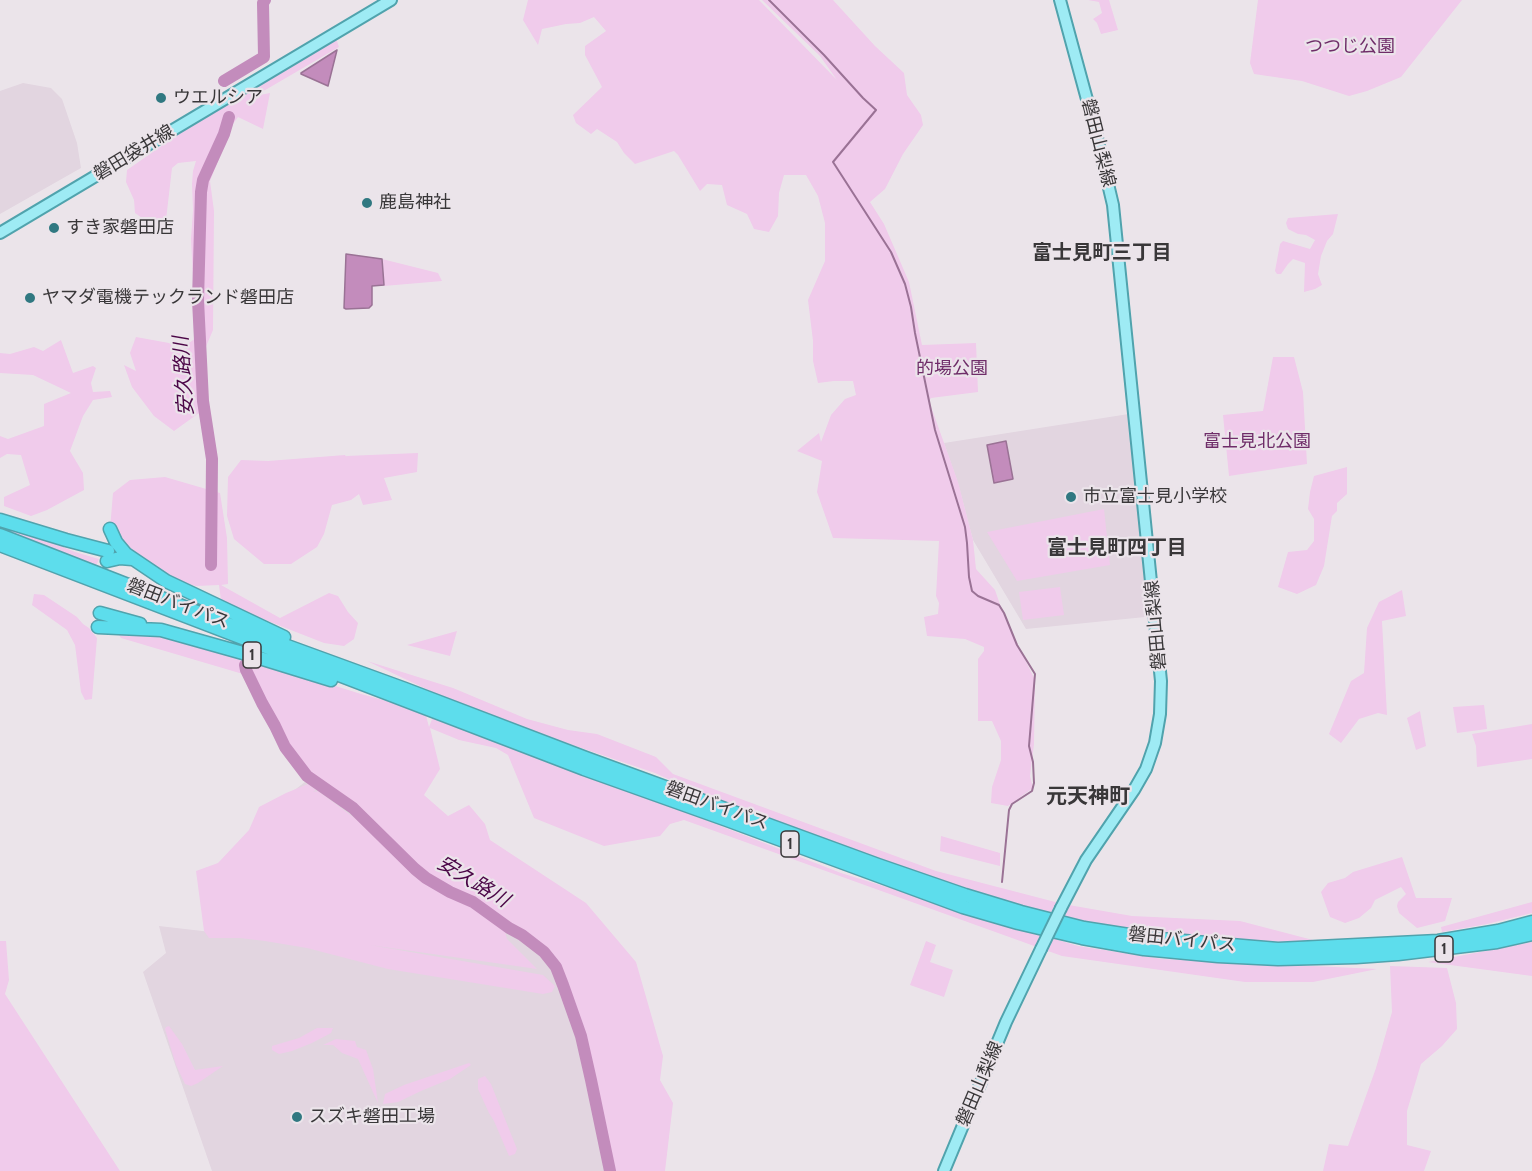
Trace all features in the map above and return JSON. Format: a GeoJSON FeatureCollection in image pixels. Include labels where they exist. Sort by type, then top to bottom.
{"type":"FeatureCollection","features":[{"type":"Feature","properties":{"kind":"highway"},"geometry":{"type":"LineString","coordinates":[[0,520],[66,540],[108,556],[132,559]]}},
{"type":"Feature","properties":{"kind":"highway"},"geometry":{"type":"LineString","coordinates":[[110,529],[116,542],[126,554],[166,580],[404,694]]}},
{"type":"Feature","properties":{"kind":"highway","name":"磐田バイパス"},"geometry":{"type":"LineString","coordinates":[[0,535],[212,616],[245,635]]}},
{"type":"Feature","properties":{"kind":"highway","name":"磐田バイパス"},"geometry":{"type":"LineString","coordinates":[[0,545],[218,628],[245,635],[404,694],[584,769],[963,907],[1018,923],[1144,949],[1278,959],[1437,941],[1498,931],[1532,922]]}},
{"type":"Feature","properties":{"kind":"highway"},"geometry":{"type":"LineString","coordinates":[[100,613],[161,630]]}},
{"type":"Feature","properties":{"kind":"highway","name":"1"},"geometry":{"type":"LineString","coordinates":[[98,627],[161,630],[293,669],[404,694]]}},
{"type":"Feature","properties":{"kind":"highway"},"geometry":{"type":"LineString","coordinates":[[1356,951],[1532,915]]}},
{"type":"Feature","properties":{"kind":"highway","name":"磐田バイパス"},"geometry":{"type":"LineString","coordinates":[[1356,951],[1449,949],[1532,934]]}},
{"type":"Feature","properties":{"kind":"highway"},"geometry":{"type":"LineString","coordinates":[[1356,951],[1406,960],[1532,941]]}},
{"type":"Feature","properties":{"kind":"main road","name":"磐田袋井線"},"geometry":{"type":"LineString","coordinates":[[0,233],[391,0]]}},
{"type":"Feature","properties":{"kind":"main road","name":"磐田山梨線"},"geometry":{"type":"LineString","coordinates":[[944,1171],[1006,1022],[1061,908],[1086,860],[1128,800],[1146,769],[1155,743],[1161,714],[1161,681],[1113,205],[1060,0]]}},
{"type":"Feature","properties":{"kind":"shaded area"},"geometry":{"type":"Polygon","coordinates":[[[337,50],[328,86],[301,74],[301,73],[337,50]]]}},
{"type":"Feature","properties":{"kind":"shaded area"},"geometry":{"type":"Polygon","coordinates":[[[23,83],[51,88],[62,99],[77,143],[81,168],[0,214],[0,91],[23,83]]]}},
{"type":"Feature","properties":{"kind":"shaded area"},"geometry":{"type":"Polygon","coordinates":[[[346,254],[382,259],[384,285],[372,286],[372,305],[369,308],[344,308],[346,254]]]}},
{"type":"Feature","properties":{"kind":"shaded area"},"geometry":{"type":"Polygon","coordinates":[[[1135,413],[1155,616],[1026,629],[973,540],[958,483],[944,443],[1135,413]]]}},
{"type":"Feature","properties":{"kind":"shaded area"},"geometry":{"type":"Polygon","coordinates":[[[1006,441],[1013,479],[994,483],[987,445],[1006,441]]]}},
{"type":"Feature","properties":{"kind":"shaded area"},"geometry":{"type":"Polygon","coordinates":[[[315,774],[544,949],[581,1005],[606,1171],[212,1171],[143,972],[166,953],[159,926],[211,932],[241,855],[259,818],[315,774]]]}},
{"type":"Feature","properties":{"kind":"green space","name":"的場公園"},"geometry":{"type":"Polygon","coordinates":[[[528,0],[759,0],[837,80],[820,56],[762,0],[833,0],[875,46],[904,73],[907,95],[921,115],[923,125],[903,154],[885,189],[870,202],[884,224],[909,282],[922,345],[976,343],[978,392],[931,398],[929,401],[958,482],[973,540],[976,569],[995,590],[1004,616],[1035,680],[1034,744],[1030,776],[1033,788],[1008,806],[991,803],[992,787],[1001,760],[1001,741],[992,721],[978,721],[978,659],[984,647],[965,639],[927,636],[924,617],[938,614],[939,603],[936,596],[939,541],[833,538],[817,492],[822,461],[797,451],[819,433],[821,442],[831,415],[845,399],[856,395],[853,381],[818,383],[813,361],[808,300],[825,261],[825,223],[818,196],[806,175],[784,175],[779,193],[778,216],[769,232],[754,229],[747,214],[727,205],[722,185],[707,184],[700,191],[674,151],[635,164],[617,142],[597,129],[591,134],[576,123],[573,115],[602,87],[585,55],[585,46],[606,31],[594,17],[580,23],[542,29],[538,45],[523,20],[528,0]]]}},
{"type":"Feature","properties":{"kind":"green space"},"geometry":{"type":"Polygon","coordinates":[[[1088,0],[1109,0],[1118,30],[1101,34],[1093,19],[1102,13],[1099,2],[1088,0]]]}},
{"type":"Feature","properties":{"kind":"green space","name":"つつじ公園"},"geometry":{"type":"Polygon","coordinates":[[[1258,0],[1462,0],[1401,77],[1349,96],[1302,81],[1254,74],[1250,63],[1258,0]]]}},
{"type":"Feature","properties":{"kind":"green space"},"geometry":{"type":"Polygon","coordinates":[[[328,37],[337,41],[339,47],[255,96],[270,93],[263,129],[238,117],[210,181],[214,211],[213,330],[196,370],[203,380],[199,413],[174,431],[154,416],[132,387],[124,365],[136,371],[130,353],[136,337],[169,343],[179,350],[196,338],[191,239],[192,184],[196,161],[178,163],[172,168],[166,220],[145,220],[135,213],[134,200],[126,182],[127,170],[252,83],[328,37]]]}},
{"type":"Feature","properties":{"kind":"green space"},"geometry":{"type":"Polygon","coordinates":[[[1338,214],[1333,234],[1327,241],[1321,256],[1318,274],[1322,285],[1304,292],[1305,263],[1293,259],[1281,274],[1277,274],[1275,271],[1280,244],[1283,241],[1310,249],[1315,240],[1288,229],[1286,223],[1288,218],[1338,214]]]}},
{"type":"Feature","properties":{"kind":"green space"},"geometry":{"type":"Polygon","coordinates":[[[382,259],[438,273],[442,281],[384,286],[382,259]]]}},
{"type":"Feature","properties":{"kind":"green space"},"geometry":{"type":"Polygon","coordinates":[[[61,340],[73,373],[93,366],[96,368],[91,383],[93,392],[110,391],[112,397],[93,400],[83,416],[70,451],[83,473],[84,490],[31,516],[4,506],[4,497],[30,485],[21,455],[7,454],[0,458],[0,436],[8,439],[44,426],[44,404],[71,393],[33,375],[0,373],[0,353],[10,354],[34,347],[43,351],[61,340]]]}},
{"type":"Feature","properties":{"kind":"green space","name":"富士見北公園"},"geometry":{"type":"Polygon","coordinates":[[[1273,357],[1294,357],[1303,392],[1307,464],[1229,476],[1223,415],[1263,411],[1273,357]]]}},
{"type":"Feature","properties":{"kind":"green space"},"geometry":{"type":"Polygon","coordinates":[[[418,453],[417,472],[384,478],[392,500],[363,505],[359,494],[351,500],[332,505],[324,534],[317,547],[291,564],[264,564],[234,539],[227,516],[228,477],[241,460],[268,461],[345,455],[347,458],[346,456],[418,453]]]}},
{"type":"Feature","properties":{"kind":"green space"},"geometry":{"type":"Polygon","coordinates":[[[1347,467],[1347,494],[1337,503],[1337,511],[1332,516],[1324,566],[1316,585],[1297,594],[1278,587],[1288,552],[1307,550],[1314,541],[1314,519],[1308,509],[1314,476],[1347,467]]]}},
{"type":"Feature","properties":{"kind":"green space"},"geometry":{"type":"Polygon","coordinates":[[[165,477],[220,493],[227,538],[228,584],[221,585],[280,618],[329,593],[338,596],[358,623],[354,639],[344,646],[324,643],[221,600],[219,585],[196,586],[159,576],[132,559],[110,529],[113,493],[130,480],[165,477]]]}},
{"type":"Feature","properties":{"kind":"green space"},"geometry":{"type":"Polygon","coordinates":[[[1104,509],[1110,565],[1017,581],[987,532],[1104,509]]]}},
{"type":"Feature","properties":{"kind":"green space"},"geometry":{"type":"Polygon","coordinates":[[[0,526],[99,559],[96,566],[85,563],[0,530],[0,526]]]}},
{"type":"Feature","properties":{"kind":"green space"},"geometry":{"type":"Polygon","coordinates":[[[1060,587],[1064,615],[1023,620],[1019,592],[1060,587]]]}},
{"type":"Feature","properties":{"kind":"green space"},"geometry":{"type":"Polygon","coordinates":[[[1402,590],[1406,616],[1382,621],[1387,715],[1378,713],[1359,719],[1341,743],[1329,734],[1351,681],[1364,673],[1367,628],[1379,602],[1402,590]]]}},
{"type":"Feature","properties":{"kind":"green space"},"geometry":{"type":"Polygon","coordinates":[[[34,594],[44,595],[77,617],[97,638],[92,699],[85,700],[81,692],[75,645],[67,630],[32,605],[34,594]]]}},
{"type":"Feature","properties":{"kind":"green space"},"geometry":{"type":"Polygon","coordinates":[[[136,629],[243,657],[361,694],[424,708],[429,727],[434,714],[841,873],[1078,946],[1163,959],[1377,969],[1313,982],[1245,982],[1062,956],[684,820],[670,824],[660,836],[604,846],[534,818],[508,755],[496,748],[459,740],[430,728],[440,769],[424,795],[448,816],[469,805],[485,824],[490,840],[586,903],[636,962],[663,1056],[660,1080],[673,1103],[665,1171],[615,1171],[568,983],[539,948],[485,909],[429,877],[344,795],[316,777],[290,753],[253,677],[121,638],[117,632],[136,629]]]}},
{"type":"Feature","properties":{"kind":"green space"},"geometry":{"type":"Polygon","coordinates":[[[457,631],[450,656],[407,645],[457,631]]]}},
{"type":"Feature","properties":{"kind":"green space"},"geometry":{"type":"Polygon","coordinates":[[[367,661],[453,688],[527,719],[568,730],[597,734],[656,757],[673,774],[936,871],[1063,904],[1132,916],[1240,921],[1336,946],[1128,935],[1072,924],[768,825],[655,773],[441,696],[367,661]]]}},
{"type":"Feature","properties":{"kind":"green space"},"geometry":{"type":"Polygon","coordinates":[[[1484,705],[1487,729],[1457,733],[1453,707],[1484,705]]]}},
{"type":"Feature","properties":{"kind":"green space"},"geometry":{"type":"Polygon","coordinates":[[[1420,711],[1426,746],[1416,750],[1407,718],[1420,711]]]}},
{"type":"Feature","properties":{"kind":"green space"},"geometry":{"type":"Polygon","coordinates":[[[1532,724],[1532,759],[1477,767],[1476,746],[1472,734],[1532,724]]]}},
{"type":"Feature","properties":{"kind":"green space"},"geometry":{"type":"Polygon","coordinates":[[[308,784],[316,790],[313,792],[318,791],[368,828],[417,878],[471,906],[504,928],[507,939],[537,969],[370,945],[543,975],[555,986],[552,992],[543,994],[388,969],[307,948],[265,941],[209,938],[204,931],[196,871],[218,863],[249,830],[259,807],[308,784]]]}},
{"type":"Feature","properties":{"kind":"green space"},"geometry":{"type":"Polygon","coordinates":[[[941,836],[1000,853],[1000,866],[940,851],[941,836]]]}},
{"type":"Feature","properties":{"kind":"green space"},"geometry":{"type":"Polygon","coordinates":[[[1402,857],[1416,898],[1452,898],[1445,921],[1417,928],[1399,913],[1398,902],[1406,894],[1401,887],[1375,900],[1371,908],[1359,918],[1345,923],[1330,917],[1321,892],[1328,883],[1345,878],[1353,872],[1402,857]]]}},
{"type":"Feature","properties":{"kind":"green space"},"geometry":{"type":"Polygon","coordinates":[[[1532,902],[1532,913],[1442,932],[1441,927],[1532,902]]]}},
{"type":"Feature","properties":{"kind":"green space"},"geometry":{"type":"Polygon","coordinates":[[[0,941],[6,941],[9,980],[5,994],[120,1171],[0,1171],[0,941]]]}},
{"type":"Feature","properties":{"kind":"green space"},"geometry":{"type":"Polygon","coordinates":[[[926,941],[936,945],[930,962],[953,970],[944,997],[910,985],[926,941]]]}},
{"type":"Feature","properties":{"kind":"green space"},"geometry":{"type":"Polygon","coordinates":[[[1532,942],[1532,976],[1428,962],[1532,942]]]}},
{"type":"Feature","properties":{"kind":"green space"},"geometry":{"type":"Polygon","coordinates":[[[1390,966],[1447,968],[1456,1003],[1457,1029],[1421,1064],[1407,1111],[1407,1145],[1431,1151],[1424,1171],[1323,1171],[1329,1144],[1348,1146],[1376,1068],[1392,1012],[1390,966]]]}},
{"type":"Feature","properties":{"kind":"green space"},"geometry":{"type":"Polygon","coordinates":[[[169,1026],[182,1044],[195,1070],[223,1066],[198,1083],[191,1086],[185,1084],[176,1065],[165,1029],[169,1026]]]}},
{"type":"Feature","properties":{"kind":"green space"},"geometry":{"type":"Polygon","coordinates":[[[317,1028],[333,1028],[331,1033],[292,1051],[279,1054],[272,1050],[272,1046],[299,1038],[317,1028]]]}},
{"type":"Feature","properties":{"kind":"green space"},"geometry":{"type":"Polygon","coordinates":[[[336,1039],[355,1041],[357,1047],[366,1050],[373,1069],[378,1103],[358,1059],[342,1053],[333,1045],[323,1045],[336,1039]]]}},
{"type":"Feature","properties":{"kind":"green space"},"geometry":{"type":"Polygon","coordinates":[[[469,1063],[471,1065],[450,1079],[398,1102],[383,1104],[385,1094],[404,1085],[469,1063]]]}},
{"type":"Feature","properties":{"kind":"green space"},"geometry":{"type":"Polygon","coordinates":[[[485,1076],[491,1084],[517,1149],[515,1154],[509,1156],[478,1089],[478,1079],[485,1076]]]}},
{"type":"Feature","properties":{"kind":"waterway","name":"安久路川"},"geometry":{"type":"LineString","coordinates":[[224,81],[264,57],[263,3],[265,0]]}},
{"type":"Feature","properties":{"kind":"waterway"},"geometry":{"type":"LineString","coordinates":[[769,0],[876,110],[833,162],[891,252],[905,284],[935,430],[965,527],[972,591],[999,605],[1017,645],[1035,674],[1029,746],[1033,762],[1034,783],[1032,791],[1012,804],[1009,810],[1002,882]]}},
{"type":"Feature","properties":{"kind":"waterway","name":"安久路川"},"geometry":{"type":"LineString","coordinates":[[211,565],[212,459],[203,401],[198,300],[201,192],[203,180],[224,134],[229,117]]}},
{"type":"Feature","properties":{"kind":"waterway","name":"安久路川"},"geometry":{"type":"LineString","coordinates":[[245,665],[285,747],[307,776],[353,808],[426,878],[473,902],[522,935],[544,952],[556,967],[581,1036],[610,1171]]}},
{"type":"Feature","properties":{"kind":"place","name":"ウエルシア"},"geometry":{"type":"Point","coordinates":[161,98]}},
{"type":"Feature","properties":{"kind":"place","name":"鹿島神社"},"geometry":{"type":"Point","coordinates":[367,203]}},
{"type":"Feature","properties":{"kind":"place","name":"すき家磐田店"},"geometry":{"type":"Point","coordinates":[54,228]}},
{"type":"Feature","properties":{"kind":"place","name":"ヤマダ電機テックランド磐田店"},"geometry":{"type":"Point","coordinates":[30,298]}},
{"type":"Feature","properties":{"kind":"place","name":"市立富士見小学校"},"geometry":{"type":"Point","coordinates":[1071,497]}},
{"type":"Feature","properties":{"kind":"place","name":"スズキ磐田工場"},"geometry":{"type":"Point","coordinates":[297,1117]}},
{"type":"Feature","properties":{"kind":"district","name":"富士見町三丁目"},"geometry":{"type":"Point","coordinates":[1102,253]}},
{"type":"Feature","properties":{"kind":"district","name":"富士見町四丁目"},"geometry":{"type":"Point","coordinates":[1117,548]}},
{"type":"Feature","properties":{"kind":"district","name":"元天神町"},"geometry":{"type":"Point","coordinates":[1088,797]}}]}
